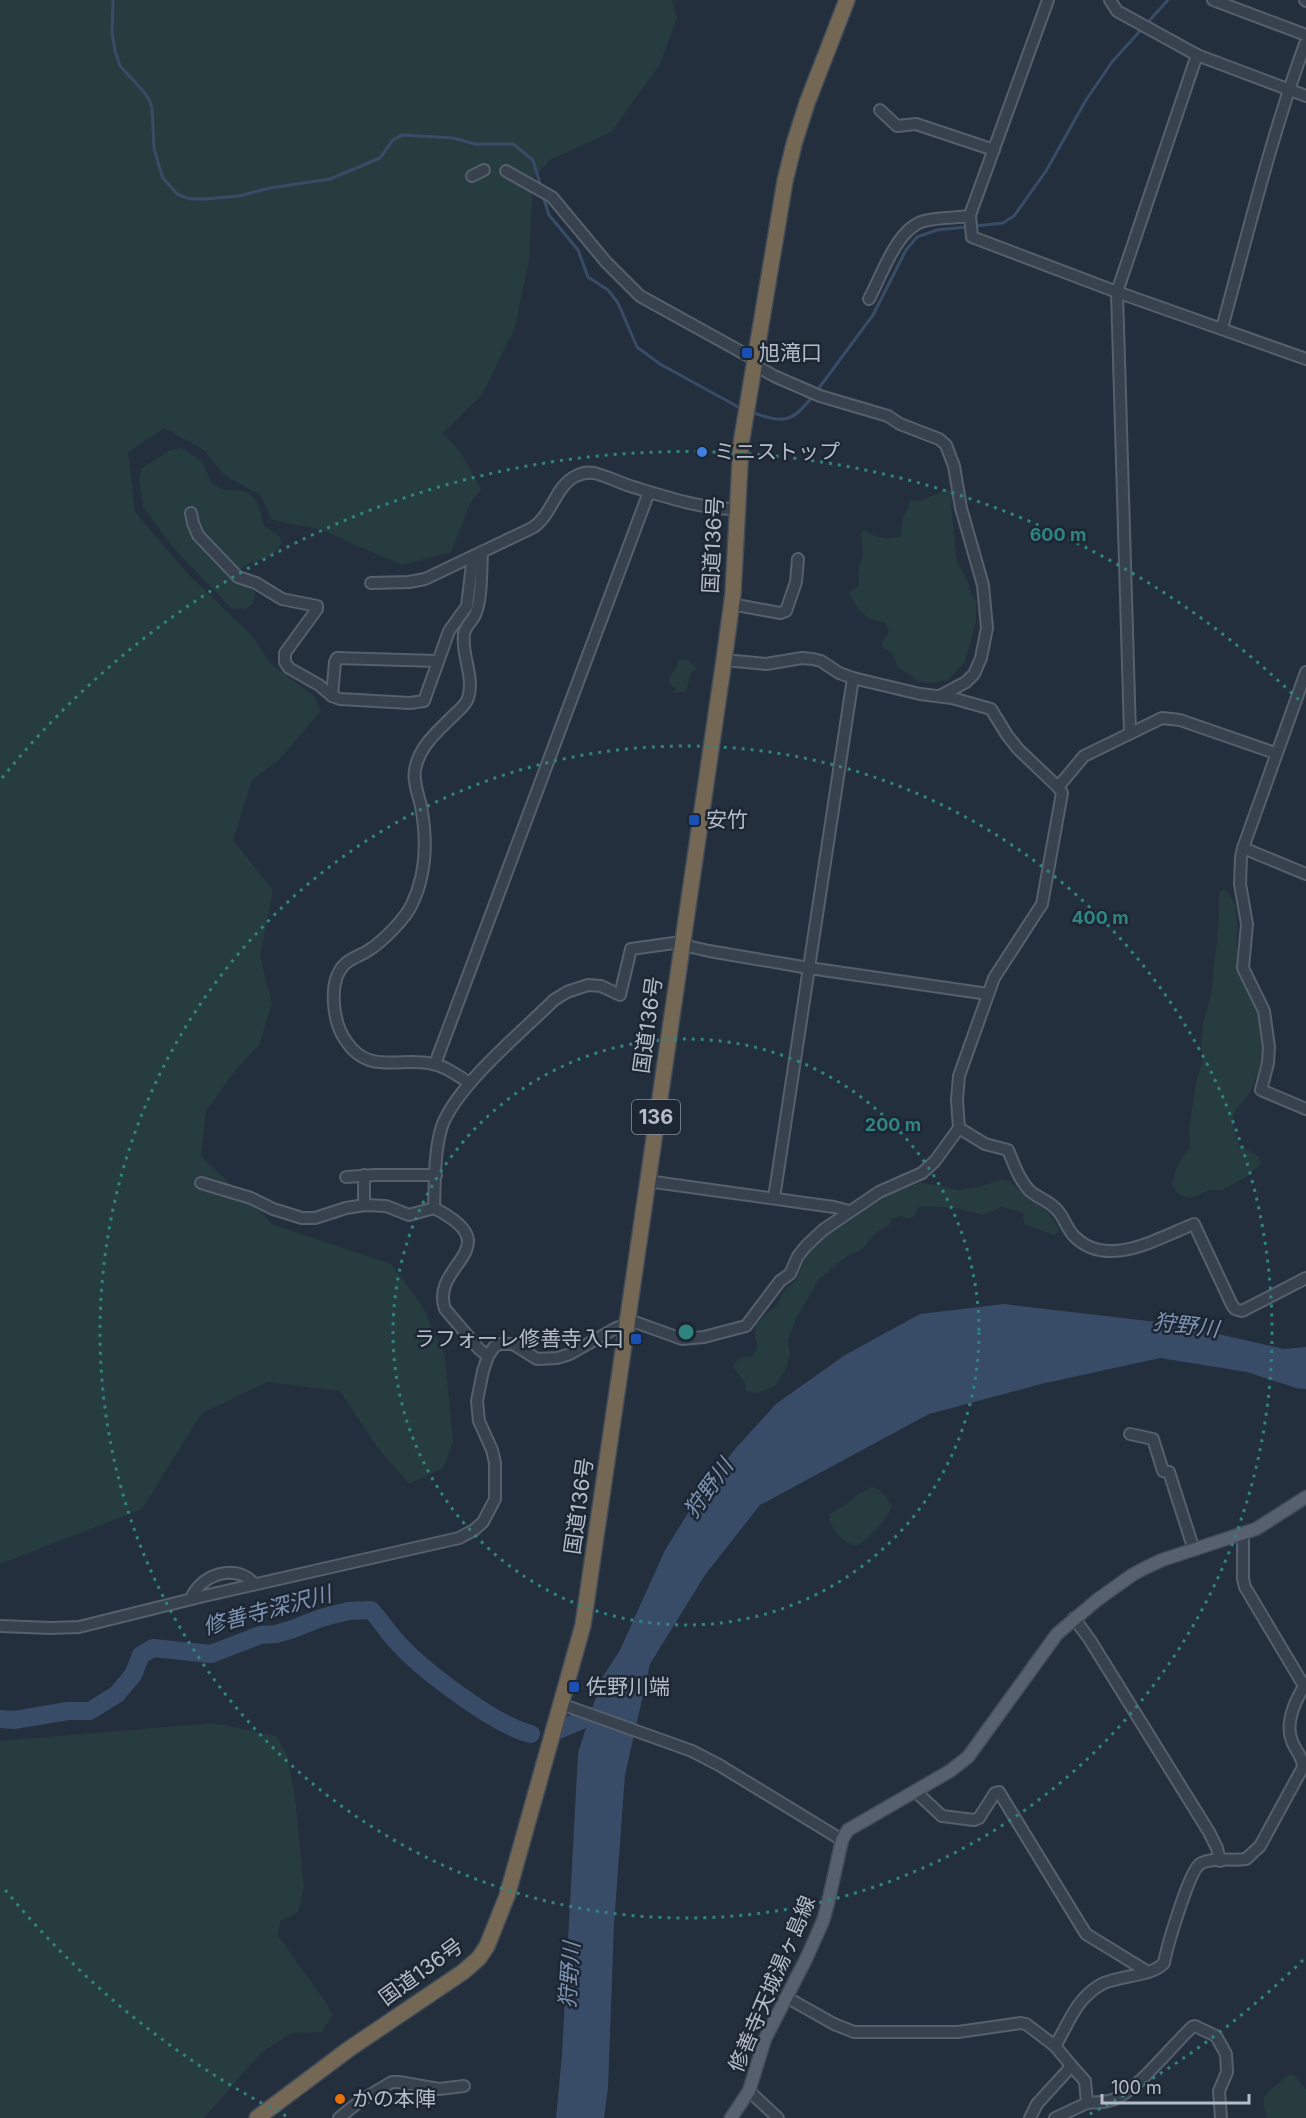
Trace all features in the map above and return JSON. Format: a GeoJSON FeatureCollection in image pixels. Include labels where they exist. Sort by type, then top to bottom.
{"type":"FeatureCollection","features":[{"type":"Feature","properties":{"kind":"highway","name":"国道136号"},"geometry":{"type":"LineString","coordinates":[[257,2118],[350,2049],[463,1972],[479,1958],[498,1922],[507,1896],[565,1706],[583,1625],[724,660],[731,604],[741,444],[753,362],[785,181],[794,144],[807,103],[847,0]]}},
{"type":"Feature","properties":{"kind":"main road"},"geometry":{"type":"LineString","coordinates":[[842,1840],[848,1830],[950,1771],[968,1756],[1057,1634],[1074,1618],[1132,1575],[1162,1560],[1243,1533],[1274,1518],[1306,1497]]}},
{"type":"Feature","properties":{"kind":"main road","name":"修善寺天城湯ヶ島線"},"geometry":{"type":"LineString","coordinates":[[731,2118],[749,2091],[765,2039],[823,1921],[842,1840]]}},
{"type":"Feature","properties":{"kind":"street"},"geometry":{"type":"LineString","coordinates":[[1048,0],[970,217],[971,235],[974,239],[1116,292],[1306,359]]}},
{"type":"Feature","properties":{"kind":"street"},"geometry":{"type":"LineString","coordinates":[[1110,0],[1117,11],[1197,55],[1306,96]]}},
{"type":"Feature","properties":{"kind":"street"},"geometry":{"type":"LineString","coordinates":[[1213,0],[1306,40],[1288,89],[1222,328]]}},
{"type":"Feature","properties":{"kind":"street"},"geometry":{"type":"LineString","coordinates":[[1130,733],[1116,292],[1197,55]]}},
{"type":"Feature","properties":{"kind":"street"},"geometry":{"type":"LineString","coordinates":[[880,110],[897,126],[916,124],[994,150]]}},
{"type":"Feature","properties":{"kind":"street"},"geometry":{"type":"LineString","coordinates":[[472,176],[484,170]]}},
{"type":"Feature","properties":{"kind":"street"},"geometry":{"type":"LineString","coordinates":[[506,171],[552,197],[606,262],[640,296],[774,376],[820,396],[880,413],[939,440],[945,445],[954,466],[961,508],[983,585],[987,628],[981,658],[974,674],[966,682],[940,697]]}},
{"type":"Feature","properties":{"kind":"street"},"geometry":{"type":"LineString","coordinates":[[869,299],[900,237],[910,227],[925,221],[970,217]]}},
{"type":"Feature","properties":{"kind":"street"},"geometry":{"type":"LineString","coordinates":[[371,583],[409,582],[425,579],[537,525],[571,479],[582,473],[595,474],[649,492],[696,504],[736,508]]}},
{"type":"Feature","properties":{"kind":"street"},"geometry":{"type":"LineString","coordinates":[[435,1064],[649,492]]}},
{"type":"Feature","properties":{"kind":"street"},"geometry":{"type":"LineString","coordinates":[[191,513],[192,523],[198,535],[238,577],[256,583],[290,602],[317,606],[285,653],[284,658],[289,668],[319,685],[332,696],[345,700],[421,703],[427,696],[449,631],[467,606],[478,554]]}},
{"type":"Feature","properties":{"kind":"street"},"geometry":{"type":"LineString","coordinates":[[470,1083],[435,1064],[382,1064],[367,1060],[353,1050],[345,1040],[333,1000],[336,983],[345,964],[369,950],[383,938],[410,909],[417,892],[425,851],[415,772],[430,739],[459,710],[468,697],[469,681],[464,633],[476,611],[481,581],[478,554]]}},
{"type":"Feature","properties":{"kind":"street"},"geometry":{"type":"LineString","coordinates":[[731,604],[780,613],[786,611],[796,582],[798,559]]}},
{"type":"Feature","properties":{"kind":"street"},"geometry":{"type":"LineString","coordinates":[[332,696],[337,658],[437,661]]}},
{"type":"Feature","properties":{"kind":"street"},"geometry":{"type":"LineString","coordinates":[[0,1626],[79,1627],[254,1584],[459,1538],[483,1522],[495,1499],[497,1485],[492,1450],[478,1414],[479,1386],[488,1356],[494,1347],[508,1343],[517,1345],[537,1359],[557,1358],[627,1323],[641,1323],[682,1339],[704,1337],[746,1326],[780,1281],[790,1274],[798,1256],[806,1246],[823,1230],[879,1192],[922,1173],[946,1148],[959,1128],[957,1100],[959,1076],[994,978],[1042,904],[1062,796],[1058,787],[1018,749],[993,710],[952,698],[920,694],[853,678],[813,658],[766,664],[724,660]]}},
{"type":"Feature","properties":{"kind":"street"},"geometry":{"type":"LineString","coordinates":[[1306,672],[1275,753],[1240,857],[1240,884],[1247,924],[1243,968],[1264,1011],[1269,1047],[1261,1090],[1306,1109]]}},
{"type":"Feature","properties":{"kind":"street"},"geometry":{"type":"LineString","coordinates":[[774,1198],[853,678]]}},
{"type":"Feature","properties":{"kind":"street"},"geometry":{"type":"LineString","coordinates":[[1058,787],[1084,756],[1162,718],[1180,720],[1275,753]]}},
{"type":"Feature","properties":{"kind":"street"},"geometry":{"type":"LineString","coordinates":[[1243,848],[1306,874]]}},
{"type":"Feature","properties":{"kind":"street"},"geometry":{"type":"LineString","coordinates":[[434,1208],[438,1149],[443,1124],[470,1083],[555,1000],[567,992],[594,984],[620,995],[631,949],[670,943],[809,968],[988,994]]}},
{"type":"Feature","properties":{"kind":"street"},"geometry":{"type":"LineString","coordinates":[[959,1128],[985,1143],[1008,1150],[1017,1172],[1028,1189],[1056,1208],[1074,1235],[1093,1249],[1125,1251],[1194,1224],[1232,1305],[1235,1309],[1242,1311],[1306,1278]]}},
{"type":"Feature","properties":{"kind":"street"},"geometry":{"type":"LineString","coordinates":[[364,1175],[364,1206]]}},
{"type":"Feature","properties":{"kind":"street"},"geometry":{"type":"LineString","coordinates":[[346,1177],[436,1175]]}},
{"type":"Feature","properties":{"kind":"street"},"geometry":{"type":"LineString","coordinates":[[647,1181],[774,1198],[849,1211]]}},
{"type":"Feature","properties":{"kind":"street"},"geometry":{"type":"LineString","coordinates":[[201,1183],[250,1198],[273,1209],[302,1218],[315,1218],[346,1208],[364,1206],[386,1206],[409,1215],[434,1208],[465,1229],[468,1238],[465,1252],[448,1279],[443,1296],[445,1309],[488,1356]]}},
{"type":"Feature","properties":{"kind":"street"},"geometry":{"type":"LineString","coordinates":[[1130,1434],[1154,1439],[1163,1471],[1169,1472],[1194,1550]]}},
{"type":"Feature","properties":{"kind":"street"},"geometry":{"type":"LineString","coordinates":[[1055,2046],[1074,2009],[1084,1997],[1102,1984],[1117,1978],[1157,1970],[1164,1963],[1195,1870],[1203,1862],[1246,1860],[1257,1851],[1301,1771],[1302,1760],[1292,1742],[1289,1728],[1294,1707],[1305,1684],[1245,1587],[1243,1533]]}},
{"type":"Feature","properties":{"kind":"street"},"geometry":{"type":"LineString","coordinates":[[191,1599],[200,1584],[221,1574],[242,1574],[254,1584]]}},
{"type":"Feature","properties":{"kind":"street"},"geometry":{"type":"LineString","coordinates":[[1074,1618],[1103,1660],[1209,1832],[1217,1848],[1220,1861]]}},
{"type":"Feature","properties":{"kind":"street"},"geometry":{"type":"LineString","coordinates":[[565,1706],[673,1743],[719,1765],[842,1840]]}},
{"type":"Feature","properties":{"kind":"street"},"geometry":{"type":"LineString","coordinates":[[915,1791],[942,1816],[974,1820],[979,1818],[995,1793],[999,1792],[1086,1934],[1148,1972]]}},
{"type":"Feature","properties":{"kind":"street"},"geometry":{"type":"LineString","coordinates":[[786,1997],[834,2024],[854,2032],[958,2032],[1022,2023],[1032,2027],[1055,2046],[1084,2081],[1086,2103]]}},
{"type":"Feature","properties":{"kind":"street"},"geometry":{"type":"LineString","coordinates":[[1055,2118],[1086,2103],[1104,2102],[1120,2097],[1150,2071],[1191,2027],[1195,2026],[1216,2036],[1226,2054],[1227,2072],[1219,2091],[1221,2118]]}},
{"type":"Feature","properties":{"kind":"street"},"geometry":{"type":"LineString","coordinates":[[1030,2118],[1037,2104],[1068,2070],[1070,2064]]}},
{"type":"Feature","properties":{"kind":"street"},"geometry":{"type":"LineString","coordinates":[[339,2118],[349,2108],[392,2082],[439,2089],[465,2086]]}},
{"type":"Feature","properties":{"kind":"street"},"geometry":{"type":"LineString","coordinates":[[749,2091],[778,2118]]}},
{"type":"Feature","properties":{"kind":"green space"},"geometry":{"type":"Polygon","coordinates":[[[0,0],[672,0],[677,18],[659,66],[611,132],[550,160],[533,179],[529,260],[515,327],[482,395],[443,433],[461,453],[481,489],[470,504],[451,552],[402,565],[319,529],[272,520],[260,495],[224,475],[204,450],[164,428],[128,452],[135,512],[188,574],[251,635],[270,663],[314,696],[321,711],[279,760],[252,780],[233,840],[273,890],[260,957],[272,1004],[259,1045],[234,1072],[206,1111],[201,1156],[274,1225],[391,1264],[422,1305],[445,1356],[453,1442],[443,1468],[409,1484],[378,1448],[340,1391],[267,1382],[201,1414],[142,1509],[0,1564],[0,0]]]}},
{"type":"Feature","properties":{"kind":"green space"},"geometry":{"type":"Polygon","coordinates":[[[181,448],[201,461],[215,486],[225,490],[242,491],[251,496],[260,509],[263,525],[279,536],[282,541],[274,553],[247,564],[239,572],[236,580],[255,592],[253,603],[246,609],[231,608],[173,547],[143,507],[139,479],[141,469],[170,450],[181,448]]]}},
{"type":"Feature","properties":{"kind":"green space"},"geometry":{"type":"Polygon","coordinates":[[[949,489],[952,494],[951,506],[957,562],[968,582],[971,595],[976,601],[976,622],[965,662],[948,680],[932,683],[918,682],[900,668],[893,653],[883,648],[882,643],[889,632],[885,622],[863,614],[849,593],[859,585],[858,573],[863,553],[861,532],[863,530],[877,537],[886,538],[901,536],[903,517],[909,507],[909,501],[922,500],[949,489]]]}},
{"type":"Feature","properties":{"kind":"green space"},"geometry":{"type":"Polygon","coordinates":[[[683,659],[689,661],[697,669],[691,673],[685,691],[674,693],[672,692],[676,689],[668,682],[678,661],[683,659]]]}},
{"type":"Feature","properties":{"kind":"green space"},"geometry":{"type":"Polygon","coordinates":[[[1222,890],[1227,890],[1235,904],[1238,929],[1237,969],[1260,1017],[1262,1033],[1262,1061],[1250,1093],[1233,1116],[1234,1131],[1239,1145],[1259,1157],[1261,1164],[1246,1177],[1222,1190],[1209,1190],[1192,1198],[1180,1195],[1172,1183],[1178,1164],[1190,1147],[1189,1129],[1196,1082],[1203,1061],[1201,1045],[1203,1024],[1211,995],[1219,895],[1222,890]]]}},
{"type":"Feature","properties":{"kind":"green space"},"geometry":{"type":"Polygon","coordinates":[[[1001,1180],[1010,1181],[1048,1212],[1060,1230],[1054,1235],[1024,1224],[1023,1213],[1002,1207],[983,1215],[955,1208],[920,1206],[912,1218],[901,1216],[891,1219],[889,1225],[877,1232],[862,1249],[847,1256],[819,1279],[796,1319],[788,1340],[790,1354],[787,1366],[775,1386],[757,1393],[746,1391],[745,1383],[733,1367],[734,1364],[740,1359],[751,1357],[758,1348],[755,1335],[756,1324],[778,1304],[783,1292],[796,1280],[809,1251],[825,1235],[879,1197],[921,1183],[957,1190],[974,1188],[1001,1180]]]}},
{"type":"Feature","properties":{"kind":"green space"},"geometry":{"type":"Polygon","coordinates":[[[871,1487],[881,1492],[892,1506],[877,1528],[856,1546],[846,1542],[838,1534],[829,1514],[871,1487]]]}},
{"type":"Feature","properties":{"kind":"green space"},"geometry":{"type":"Polygon","coordinates":[[[214,1723],[276,1736],[287,1754],[295,1798],[304,1887],[298,1912],[280,1921],[278,1936],[333,2015],[322,2032],[291,2033],[261,2053],[204,2118],[0,2118],[0,1741],[214,1723]]]}},
{"type":"Feature","properties":{"kind":"green space"},"geometry":{"type":"Polygon","coordinates":[[[1293,2074],[1306,2089],[1306,2118],[1267,2118],[1263,2102],[1265,2096],[1284,2078],[1293,2074]]]}},
{"type":"Feature","properties":{"kind":"water","name":"狩野川"},"geometry":{"type":"Polygon","coordinates":[[[1004,1304],[1174,1324],[1284,1349],[1306,1347],[1306,1389],[1296,1388],[1247,1372],[1160,1358],[1041,1384],[929,1414],[760,1505],[705,1575],[650,1664],[625,1775],[614,1924],[608,2088],[604,2118],[556,2118],[562,2055],[578,1753],[602,1678],[620,1650],[665,1550],[703,1489],[776,1404],[845,1355],[920,1314],[1004,1304]]]}},
{"type":"Feature","properties":{"kind":"waterway"},"geometry":{"type":"LineString","coordinates":[[113,0],[112,32],[115,51],[120,66],[145,93],[150,102],[154,148],[159,166],[163,178],[177,194],[190,199],[239,196],[270,188],[330,179],[380,158],[393,140],[402,135],[453,138],[475,144],[513,144],[533,160],[541,187]]}},
{"type":"Feature","properties":{"kind":"waterway"},"geometry":{"type":"LineString","coordinates":[[816,392],[873,315],[906,250],[917,237],[937,230],[1003,223],[1014,216],[1046,171],[1086,100],[1112,62],[1168,0]]}},
{"type":"Feature","properties":{"kind":"waterway"},"geometry":{"type":"LineString","coordinates":[[543,196],[549,215],[578,250],[588,277],[608,290],[618,303],[637,347],[660,364],[742,409]]}},
{"type":"Feature","properties":{"kind":"waterway"},"geometry":{"type":"LineString","coordinates":[[751,412],[771,418],[786,419],[798,412],[812,397]]}},
{"type":"Feature","properties":{"kind":"waterway","name":"修善寺深沢川"},"geometry":{"type":"LineString","coordinates":[[0,1719],[14,1720],[68,1711],[90,1711],[117,1694],[133,1675],[141,1655],[153,1648],[211,1654],[260,1635],[276,1634],[321,1618],[348,1611],[371,1610],[409,1654],[460,1696],[499,1720],[531,1734]]}},
{"type":"Feature","properties":{"kind":"waterway","name":"修善寺深沢川"},"geometry":{"type":"LineString","coordinates":[[556,1731],[609,1712]]}},
{"type":"Feature","properties":{"kind":"place","name":"旭滝口"},"geometry":{"type":"Point","coordinates":[747,353]}},
{"type":"Feature","properties":{"kind":"place","name":"ミニストップ"},"geometry":{"type":"Point","coordinates":[702,452]}},
{"type":"Feature","properties":{"kind":"place","name":"安竹"},"geometry":{"type":"Point","coordinates":[694,820]}},
{"type":"Feature","properties":{"kind":"place","name":"ラフォーレ修善寺入口"},"geometry":{"type":"Point","coordinates":[636,1339]}},
{"type":"Feature","properties":{"kind":"place","name":"佐野川端"},"geometry":{"type":"Point","coordinates":[574,1687]}},
{"type":"Feature","properties":{"kind":"place","name":"かの本陣"},"geometry":{"type":"Point","coordinates":[340,2099]}}]}
